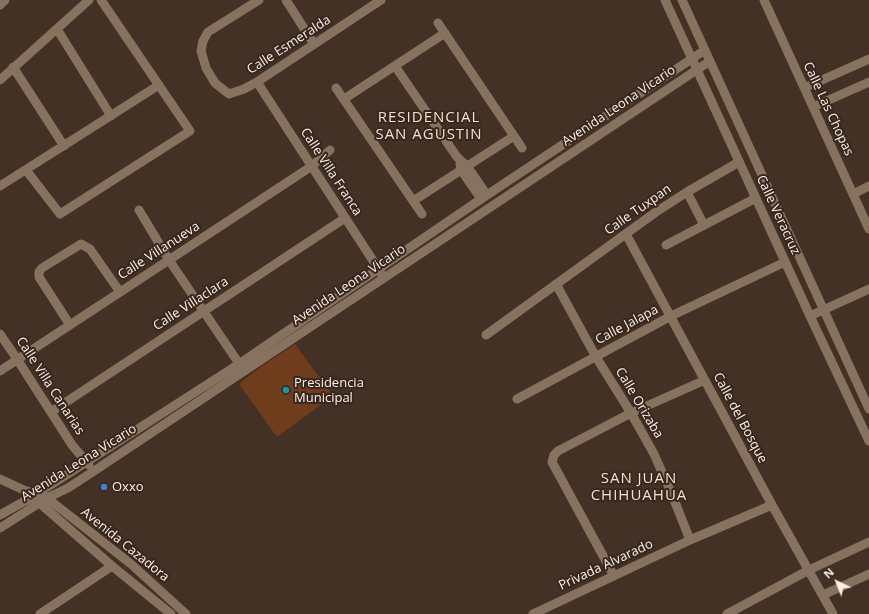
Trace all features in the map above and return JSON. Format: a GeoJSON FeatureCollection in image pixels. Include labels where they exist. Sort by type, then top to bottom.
{"type":"FeatureCollection","features":[{"type":"Feature","properties":{"kind":"street"},"geometry":{"type":"LineString","coordinates":[[0,5],[5,0]]}},
{"type":"Feature","properties":{"kind":"street"},"geometry":{"type":"LineString","coordinates":[[0,80],[89,0]]}},
{"type":"Feature","properties":{"kind":"street"},"geometry":{"type":"LineString","coordinates":[[26,170],[60,214],[190,131],[101,0]]}},
{"type":"Feature","properties":{"kind":"street","name":"Calle Esmeralda"},"geometry":{"type":"LineString","coordinates":[[259,0],[208,32],[203,41],[201,51],[206,68],[215,83],[229,94],[244,89],[257,82],[381,0]]}},
{"type":"Feature","properties":{"kind":"street"},"geometry":{"type":"LineString","coordinates":[[286,0],[314,44]]}},
{"type":"Feature","properties":{"kind":"street","name":"Calle Veracruz"},"geometry":{"type":"LineString","coordinates":[[665,0],[869,441]]}},
{"type":"Feature","properties":{"kind":"street","name":"Calle Veracruz"},"geometry":{"type":"LineString","coordinates":[[682,0],[869,409]]}},
{"type":"Feature","properties":{"kind":"street","name":"Calle Las Chopas"},"geometry":{"type":"LineString","coordinates":[[765,0],[869,229]]}},
{"type":"Feature","properties":{"kind":"street"},"geometry":{"type":"LineString","coordinates":[[438,23],[522,148]]}},
{"type":"Feature","properties":{"kind":"street"},"geometry":{"type":"LineString","coordinates":[[57,29],[111,116]]}},
{"type":"Feature","properties":{"kind":"street"},"geometry":{"type":"LineString","coordinates":[[344,99],[445,33]]}},
{"type":"Feature","properties":{"kind":"street","name":"Avenida Leona Vicario"},"geometry":{"type":"LineString","coordinates":[[0,528],[94,471],[242,368],[378,269],[705,50]]}},
{"type":"Feature","properties":{"kind":"street"},"geometry":{"type":"LineString","coordinates":[[804,88],[869,59]]}},
{"type":"Feature","properties":{"kind":"street","name":"Avenida Leona Vicario"},"geometry":{"type":"LineString","coordinates":[[0,515],[32,494],[242,368],[384,277],[710,61]]}},
{"type":"Feature","properties":{"kind":"street"},"geometry":{"type":"LineString","coordinates":[[395,66],[484,197]]}},
{"type":"Feature","properties":{"kind":"street"},"geometry":{"type":"LineString","coordinates":[[13,67],[64,146]]}},
{"type":"Feature","properties":{"kind":"street","name":"Calle Villa Franca"},"geometry":{"type":"LineString","coordinates":[[257,82],[384,277]]}},
{"type":"Feature","properties":{"kind":"street"},"geometry":{"type":"LineString","coordinates":[[813,107],[869,82]]}},
{"type":"Feature","properties":{"kind":"street"},"geometry":{"type":"LineString","coordinates":[[0,186],[159,85]]}},
{"type":"Feature","properties":{"kind":"street"},"geometry":{"type":"LineString","coordinates":[[336,88],[422,214]]}},
{"type":"Feature","properties":{"kind":"street"},"geometry":{"type":"LineString","coordinates":[[414,201],[514,136]]}},
{"type":"Feature","properties":{"kind":"street"},"geometry":{"type":"LineString","coordinates":[[731,145],[745,138]]}},
{"type":"Feature","properties":{"kind":"street","name":"Calle Villanueva"},"geometry":{"type":"LineString","coordinates":[[0,370],[312,166],[330,150]]}},
{"type":"Feature","properties":{"kind":"street","name":"Calle Tuxpan"},"geometry":{"type":"LineString","coordinates":[[486,335],[687,192],[739,162]]}},
{"type":"Feature","properties":{"kind":"street"},"geometry":{"type":"LineString","coordinates":[[853,194],[869,186]]}},
{"type":"Feature","properties":{"kind":"street"},"geometry":{"type":"LineString","coordinates":[[687,192],[704,225]]}},
{"type":"Feature","properties":{"kind":"street"},"geometry":{"type":"LineString","coordinates":[[666,245],[756,198]]}},
{"type":"Feature","properties":{"kind":"street"},"geometry":{"type":"LineString","coordinates":[[139,210],[169,260],[242,368]]}},
{"type":"Feature","properties":{"kind":"street","name":"Calle Villaclara"},"geometry":{"type":"LineString","coordinates":[[51,412],[345,218]]}},
{"type":"Feature","properties":{"kind":"street","name":"Calle del Bosque"},"geometry":{"type":"LineString","coordinates":[[626,234],[772,505],[833,614]]}},
{"type":"Feature","properties":{"kind":"street"},"geometry":{"type":"LineString","coordinates":[[70,325],[39,277],[39,272],[42,268],[81,244],[90,249],[120,292]]}},
{"type":"Feature","properties":{"kind":"street","name":"Calle Jalapa"},"geometry":{"type":"LineString","coordinates":[[517,399],[671,316],[785,262]]}},
{"type":"Feature","properties":{"kind":"street","name":"Calle Orizaba"},"geometry":{"type":"LineString","coordinates":[[556,284],[596,357],[631,413],[654,454],[690,540]]}},
{"type":"Feature","properties":{"kind":"street"},"geometry":{"type":"LineString","coordinates":[[810,316],[869,289]]}},
{"type":"Feature","properties":{"kind":"street","name":"Calle Villa Canarias"},"geometry":{"type":"LineString","coordinates":[[0,334],[18,359],[72,445],[94,471]]}},
{"type":"Feature","properties":{"kind":"street"},"geometry":{"type":"LineString","coordinates":[[614,576],[552,462],[554,455],[558,451],[631,413],[705,380]]}},
{"type":"Feature","properties":{"kind":"street","name":"Avenida Cazadora"},"geometry":{"type":"LineString","coordinates":[[0,479],[32,494],[43,501],[112,566],[168,613]]}},
{"type":"Feature","properties":{"kind":"street","name":"Privada Alvarado"},"geometry":{"type":"LineString","coordinates":[[533,614],[690,540],[772,505]]}},
{"type":"Feature","properties":{"kind":"street","name":"Avenida Cazadora"},"geometry":{"type":"LineString","coordinates":[[57,513],[131,564],[186,614]]}},
{"type":"Feature","properties":{"kind":"street"},"geometry":{"type":"LineString","coordinates":[[727,614],[809,570],[869,542]]}},
{"type":"Feature","properties":{"kind":"street"},"geometry":{"type":"LineString","coordinates":[[40,614],[112,566]]}},
{"type":"Feature","properties":{"kind":"street"},"geometry":{"type":"LineString","coordinates":[[823,596],[869,574]]}},
{"type":"Feature","properties":{"kind":"street"},"geometry":{"type":"LineString","coordinates":[[168,613],[178,606]]}},
{"type":"Feature","properties":{"kind":"building","name":"Presidencia Municipal"},"geometry":{"type":"Polygon","coordinates":[[[295,344],[333,396],[277,437],[239,384],[262,366],[295,344]]]}},
{"type":"Feature","properties":{"kind":"place","name":"Presidencia Municipal"},"geometry":{"type":"Point","coordinates":[286,390]}},
{"type":"Feature","properties":{"kind":"place","name":"Oxxo"},"geometry":{"type":"Point","coordinates":[104,487]}},
{"type":"Feature","properties":{"kind":"district","name":"RESIDENCIAL SAN AGUSTIN"},"geometry":{"type":"Point","coordinates":[429,126]}},
{"type":"Feature","properties":{"kind":"district","name":"SAN JUAN CHIHUAHUA"},"geometry":{"type":"Point","coordinates":[639,488]}}]}
